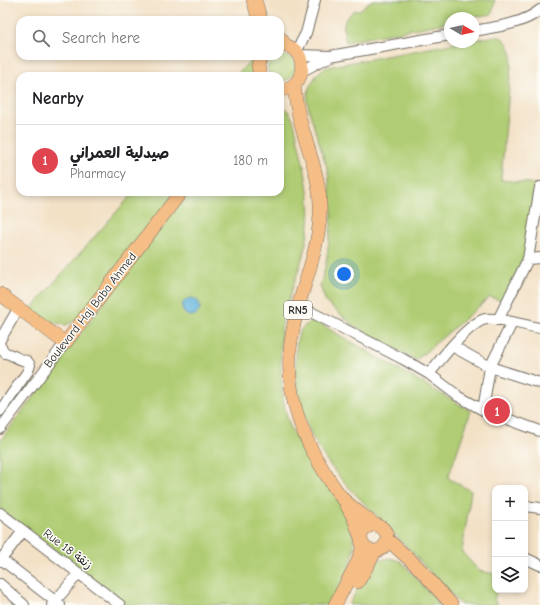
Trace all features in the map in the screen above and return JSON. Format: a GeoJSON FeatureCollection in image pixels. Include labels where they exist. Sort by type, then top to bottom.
{"type":"FeatureCollection","features":[{"type":"Feature","properties":{"kind":"highway"},"geometry":{"type":"LineString","coordinates":[[254,0],[259,16]]}},
{"type":"Feature","properties":{"kind":"highway"},"geometry":{"type":"LineString","coordinates":[[262,0],[268,16]]}},
{"type":"Feature","properties":{"kind":"main road"},"geometry":{"type":"LineString","coordinates":[[288,47],[302,71],[300,79],[294,85]]}},
{"type":"Feature","properties":{"kind":"main road","name":"RN5"},"geometry":{"type":"LineString","coordinates":[[284,89],[294,85],[298,112],[316,168],[321,214],[315,254],[293,329],[290,351],[292,402],[304,434],[316,459],[343,499],[354,519],[362,542]]}},
{"type":"Feature","properties":{"kind":"main road","name":"RN5"},"geometry":{"type":"LineString","coordinates":[[284,96],[298,112]]}},
{"type":"Feature","properties":{"kind":"main road","name":"Boulevard Haj Baba Ahmed"},"geometry":{"type":"LineString","coordinates":[[65,343],[178,196]]}},
{"type":"Feature","properties":{"kind":"main road"},"geometry":{"type":"LineString","coordinates":[[0,294],[65,343]]}},
{"type":"Feature","properties":{"kind":"main road","name":"RN5"},"geometry":{"type":"LineString","coordinates":[[343,499],[375,525],[382,528],[387,539]]}},
{"type":"Feature","properties":{"kind":"main road"},"geometry":{"type":"LineString","coordinates":[[339,605],[358,561],[364,530],[375,525]]}},
{"type":"Feature","properties":{"kind":"main road"},"geometry":{"type":"LineString","coordinates":[[339,605],[376,552],[384,547],[387,539],[418,567],[452,605]]}},
{"type":"Feature","properties":{"kind":"main road"},"geometry":{"type":"LineString","coordinates":[[362,542],[366,549],[418,567]]}},
{"type":"Feature","properties":{"kind":"street"},"geometry":{"type":"LineString","coordinates":[[288,47],[306,34],[315,0]]}},
{"type":"Feature","properties":{"kind":"street"},"geometry":{"type":"LineString","coordinates":[[480,30],[520,20],[533,15],[540,10]]}},
{"type":"Feature","properties":{"kind":"street"},"geometry":{"type":"LineString","coordinates":[[302,71],[330,56],[444,36]]}},
{"type":"Feature","properties":{"kind":"street"},"geometry":{"type":"LineString","coordinates":[[288,47],[330,56]]}},
{"type":"Feature","properties":{"kind":"street"},"geometry":{"type":"LineString","coordinates":[[498,320],[528,259],[540,187]]}},
{"type":"Feature","properties":{"kind":"street"},"geometry":{"type":"LineString","coordinates":[[528,259],[540,258]]}},
{"type":"Feature","properties":{"kind":"street"},"geometry":{"type":"LineString","coordinates":[[299,306],[378,345],[429,374],[458,396],[483,410],[540,431]]}},
{"type":"Feature","properties":{"kind":"street"},"geometry":{"type":"LineString","coordinates":[[0,340],[18,309]]}},
{"type":"Feature","properties":{"kind":"street"},"geometry":{"type":"LineString","coordinates":[[429,374],[452,346],[479,322],[486,319],[540,328]]}},
{"type":"Feature","properties":{"kind":"street"},"geometry":{"type":"LineString","coordinates":[[483,410],[490,367],[512,323]]}},
{"type":"Feature","properties":{"kind":"street","name":"Boulevard Haj Baba Ahmed"},"geometry":{"type":"LineString","coordinates":[[0,429],[65,343]]}},
{"type":"Feature","properties":{"kind":"street"},"geometry":{"type":"LineString","coordinates":[[452,346],[490,367],[540,383]]}},
{"type":"Feature","properties":{"kind":"street"},"geometry":{"type":"LineString","coordinates":[[0,411],[28,371],[30,365],[27,361],[20,360],[11,354],[2,353]]}},
{"type":"Feature","properties":{"kind":"street"},"geometry":{"type":"LineString","coordinates":[[528,506],[540,508]]}},
{"type":"Feature","properties":{"kind":"street","name":"Rue 18 زنقة"},"geometry":{"type":"LineString","coordinates":[[0,513],[120,605]]}},
{"type":"Feature","properties":{"kind":"street"},"geometry":{"type":"LineString","coordinates":[[23,531],[1,560],[56,604],[79,573]]}},
{"type":"Feature","properties":{"kind":"street"},"geometry":{"type":"LineString","coordinates":[[528,559],[540,565]]}},
{"type":"Feature","properties":{"kind":"street"},"geometry":{"type":"LineString","coordinates":[[0,584],[24,605]]}},
{"type":"Feature","properties":{"kind":"green space"},"geometry":{"type":"Polygon","coordinates":[[[372,0],[495,0],[492,14],[480,16],[480,12],[444,12],[444,23],[346,42],[344,32],[345,20],[355,10],[358,11],[372,0]]]}},
{"type":"Feature","properties":{"kind":"green space"},"geometry":{"type":"Polygon","coordinates":[[[495,36],[502,38],[508,44],[512,55],[501,180],[537,184],[531,255],[523,284],[508,303],[490,297],[416,360],[354,326],[326,302],[320,286],[326,264],[332,216],[328,171],[309,110],[307,99],[309,88],[317,74],[323,69],[332,66],[444,45],[444,48],[480,48],[480,39],[495,36]]]}},
{"type":"Feature","properties":{"kind":"green space"},"geometry":{"type":"Polygon","coordinates":[[[284,55],[287,55],[294,62],[296,67],[295,72],[288,80],[284,81],[284,72],[269,72],[268,64],[270,60],[284,60],[284,55]]]}},
{"type":"Feature","properties":{"kind":"green space"},"geometry":{"type":"Polygon","coordinates":[[[250,60],[257,60],[254,72],[240,72],[250,60]]]}},
{"type":"Feature","properties":{"kind":"green space"},"geometry":{"type":"Polygon","coordinates":[[[285,108],[295,125],[306,175],[310,210],[306,242],[282,322],[281,376],[283,398],[288,420],[295,436],[341,505],[349,523],[354,541],[350,565],[329,605],[127,605],[0,509],[0,441],[184,196],[284,196],[285,108]]]}},
{"type":"Feature","properties":{"kind":"green space"},"geometry":{"type":"Polygon","coordinates":[[[130,196],[174,196],[79,319],[66,325],[40,319],[30,310],[130,196]]]}},
{"type":"Feature","properties":{"kind":"green space"},"geometry":{"type":"Polygon","coordinates":[[[315,321],[471,411],[448,478],[471,491],[462,552],[479,571],[492,573],[492,593],[496,593],[494,600],[498,605],[461,605],[394,533],[345,484],[331,467],[311,434],[299,395],[296,368],[297,342],[301,329],[309,323],[315,321]]]}},
{"type":"Feature","properties":{"kind":"green space"},"geometry":{"type":"Polygon","coordinates":[[[390,558],[402,562],[440,605],[349,605],[367,570],[376,561],[390,558]]]}},
{"type":"Feature","properties":{"kind":"water"},"geometry":{"type":"Polygon","coordinates":[[[191,298],[197,301],[200,307],[197,313],[191,316],[185,313],[182,307],[185,301],[191,298]]]}},
{"type":"Feature","properties":{"kind":"place","name":"صيدلية العمراني"},"geometry":{"type":"Point","coordinates":[497,411]}}]}
